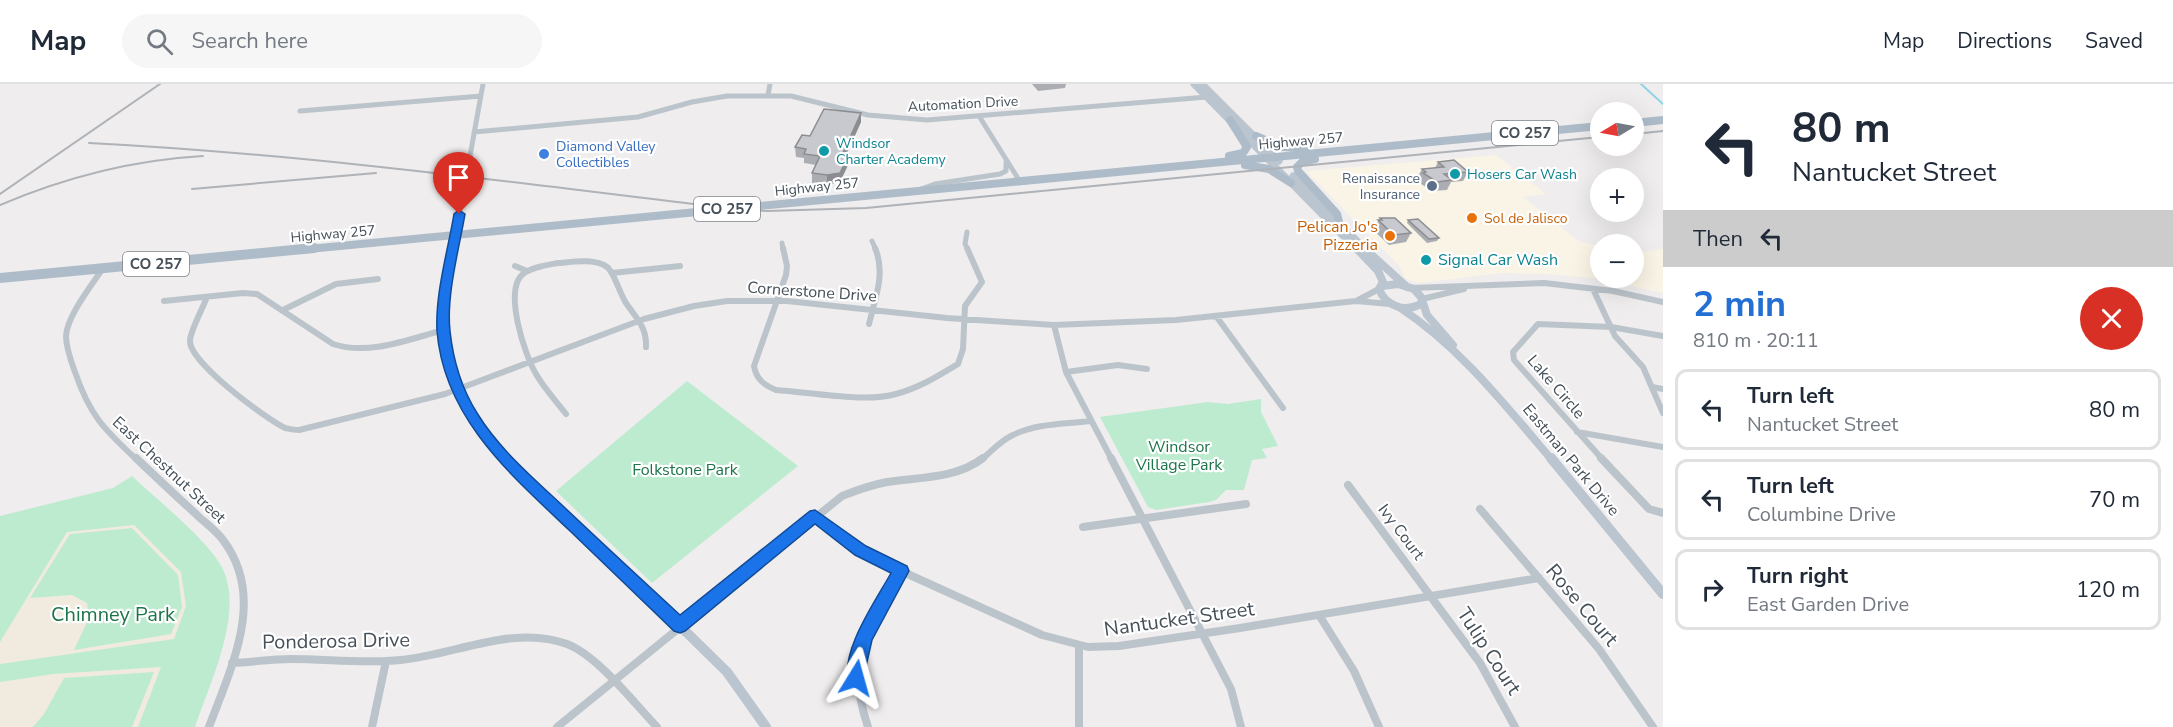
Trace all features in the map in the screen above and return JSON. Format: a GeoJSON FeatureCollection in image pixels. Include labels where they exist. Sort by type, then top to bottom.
{"type":"FeatureCollection","features":[{"type":"Feature","properties":{"kind":"main road"},"geometry":{"type":"LineString","coordinates":[[1183,165],[1203,159],[1243,153],[1247,147],[1246,143],[1230,120]]}},
{"type":"Feature","properties":{"kind":"main road"},"geometry":{"type":"LineString","coordinates":[[1644,122],[1663,120]]}},
{"type":"Feature","properties":{"kind":"main road","name":"Highway 257"},"geometry":{"type":"LineString","coordinates":[[0,278],[1590,127]]}},
{"type":"Feature","properties":{"kind":"main road"},"geometry":{"type":"LineString","coordinates":[[1256,136],[1287,148],[1347,145],[1386,147]]}},
{"type":"Feature","properties":{"kind":"main road"},"geometry":{"type":"LineString","coordinates":[[1339,222],[1337,214],[1300,175],[1298,165],[1310,159],[1377,152],[1398,146]]}},
{"type":"Feature","properties":{"kind":"main road"},"geometry":{"type":"LineString","coordinates":[[1137,170],[1170,172],[1256,166],[1269,169],[1291,183]]}},
{"type":"Feature","properties":{"kind":"street"},"geometry":{"type":"LineString","coordinates":[[483,84],[445,303],[444,330],[450,365],[458,390],[474,420],[491,444],[727,672],[766,727]]}},
{"type":"Feature","properties":{"kind":"street"},"geometry":{"type":"LineString","coordinates":[[768,94],[770,84]]}},
{"type":"Feature","properties":{"kind":"street"},"geometry":{"type":"LineString","coordinates":[[1194,84],[1339,222],[1387,272],[1408,287]]}},
{"type":"Feature","properties":{"kind":"street"},"geometry":{"type":"LineString","coordinates":[[1202,84],[1256,136],[1291,183],[1378,271],[1382,277],[1381,288],[1390,284],[1408,287],[1530,283],[1593,289],[1663,302]]}},
{"type":"Feature","properties":{"kind":"street","name":"Automation Drive"},"geometry":{"type":"LineString","coordinates":[[474,132],[621,119],[727,96],[768,94],[791,96],[868,115],[927,120],[1207,98]]}},
{"type":"Feature","properties":{"kind":"street"},"geometry":{"type":"LineString","coordinates":[[300,111],[481,96]]}},
{"type":"Feature","properties":{"kind":"street"},"geometry":{"type":"LineString","coordinates":[[979,116],[1005,162],[1019,180]]}},
{"type":"Feature","properties":{"kind":"street"},"geometry":{"type":"LineString","coordinates":[[916,190],[935,184],[1000,174],[1006,171],[1005,162]]}},
{"type":"Feature","properties":{"kind":"street"},"geometry":{"type":"LineString","coordinates":[[782,243],[787,269],[754,370],[760,381],[768,388],[781,391],[871,397],[894,395],[921,386],[958,364],[963,349],[966,303],[979,290],[982,282],[964,244],[967,232]]}},
{"type":"Feature","properties":{"kind":"street"},"geometry":{"type":"LineString","coordinates":[[869,324],[881,272],[881,261],[872,241]]}},
{"type":"Feature","properties":{"kind":"street"},"geometry":{"type":"LineString","coordinates":[[566,414],[541,382],[530,363],[520,337],[515,311],[515,288],[520,277],[527,271],[549,264],[588,261],[604,265],[612,273],[619,293],[647,334],[646,347]]}},
{"type":"Feature","properties":{"kind":"street"},"geometry":{"type":"LineString","coordinates":[[515,266],[527,271]]}},
{"type":"Feature","properties":{"kind":"street"},"geometry":{"type":"LineString","coordinates":[[612,273],[680,266]]}},
{"type":"Feature","properties":{"kind":"street","name":"East Chestnut Street"},"geometry":{"type":"LineString","coordinates":[[103,268],[69,326],[66,345],[85,401],[104,429],[234,553],[242,570],[246,614],[232,663],[209,727]]}},
{"type":"Feature","properties":{"kind":"street"},"geometry":{"type":"LineString","coordinates":[[283,310],[336,284],[378,279]]}},
{"type":"Feature","properties":{"kind":"street"},"geometry":{"type":"LineString","coordinates":[[1396,305],[1411,308],[1422,301],[1470,286]]}},
{"type":"Feature","properties":{"kind":"street","name":"Eastman Park Drive"},"geometry":{"type":"LineString","coordinates":[[1408,287],[1422,301],[1426,314],[1447,334],[1454,347]]}},
{"type":"Feature","properties":{"kind":"street","name":"Cornerstone Drive"},"geometry":{"type":"LineString","coordinates":[[1356,300],[1381,288]]}},
{"type":"Feature","properties":{"kind":"street","name":"Eastman Park Drive"},"geometry":{"type":"LineString","coordinates":[[1381,288],[1382,297],[1423,322],[1454,347],[1663,594]]}},
{"type":"Feature","properties":{"kind":"street"},"geometry":{"type":"LineString","coordinates":[[1593,289],[1615,336],[1643,368],[1663,413]]}},
{"type":"Feature","properties":{"kind":"street"},"geometry":{"type":"LineString","coordinates":[[164,301],[257,294],[333,344],[346,349],[363,349],[444,330]]}},
{"type":"Feature","properties":{"kind":"street","name":"Cornerstone Drive"},"geometry":{"type":"LineString","coordinates":[[207,297],[190,341],[195,357],[208,371],[283,427],[309,429],[458,390],[638,321],[710,303],[777,300],[964,320],[1054,324],[1151,322],[1356,300],[1396,305]]}},
{"type":"Feature","properties":{"kind":"street"},"geometry":{"type":"LineString","coordinates":[[1216,316],[1283,408]]}},
{"type":"Feature","properties":{"kind":"street"},"geometry":{"type":"LineString","coordinates":[[1054,324],[1066,372],[1232,689],[1238,705],[1241,727]]}},
{"type":"Feature","properties":{"kind":"street","name":"Lake Circle"},"geometry":{"type":"LineString","coordinates":[[1611,327],[1538,324],[1513,352],[1514,360],[1634,495],[1649,509],[1663,513]]}},
{"type":"Feature","properties":{"kind":"street"},"geometry":{"type":"LineString","coordinates":[[1611,327],[1663,336]]}},
{"type":"Feature","properties":{"kind":"street"},"geometry":{"type":"LineString","coordinates":[[1066,372],[1132,365],[1147,369]]}},
{"type":"Feature","properties":{"kind":"street"},"geometry":{"type":"LineString","coordinates":[[1652,387],[1663,389]]}},
{"type":"Feature","properties":{"kind":"street"},"geometry":{"type":"LineString","coordinates":[[557,727],[842,496],[868,485],[954,473],[973,466],[1003,441],[1018,433],[1091,421]]}},
{"type":"Feature","properties":{"kind":"street"},"geometry":{"type":"LineString","coordinates":[[1577,432],[1663,447]]}},
{"type":"Feature","properties":{"kind":"street","name":"Ivy Court"},"geometry":{"type":"LineString","coordinates":[[1348,485],[1431,597]]}},
{"type":"Feature","properties":{"kind":"street"},"geometry":{"type":"LineString","coordinates":[[1083,527],[1246,504]]}},
{"type":"Feature","properties":{"kind":"street","name":"Rose Court"},"geometry":{"type":"LineString","coordinates":[[1480,509],[1599,649],[1653,727]]}},
{"type":"Feature","properties":{"kind":"street","name":"Nantucket Street"},"geometry":{"type":"LineString","coordinates":[[815,516],[861,550],[901,571],[1042,635],[1079,646],[1119,646],[1539,578]]}},
{"type":"Feature","properties":{"kind":"street"},"geometry":{"type":"LineString","coordinates":[[868,727],[857,690],[857,660],[864,638],[901,571]]}},
{"type":"Feature","properties":{"kind":"street","name":"Tulip Court"},"geometry":{"type":"LineString","coordinates":[[1431,597],[1480,663],[1515,727]]}},
{"type":"Feature","properties":{"kind":"street"},"geometry":{"type":"LineString","coordinates":[[1319,615],[1354,671],[1379,727]]}},
{"type":"Feature","properties":{"kind":"street","name":"Ponderosa Drive"},"geometry":{"type":"LineString","coordinates":[[232,663],[290,659],[386,661],[440,654],[496,640],[537,637],[576,648],[592,658],[657,727]]}},
{"type":"Feature","properties":{"kind":"street"},"geometry":{"type":"LineString","coordinates":[[1079,646],[1079,727]]}},
{"type":"Feature","properties":{"kind":"street"},"geometry":{"type":"LineString","coordinates":[[372,727],[386,661]]}},
{"type":"Feature","properties":{"kind":"shaded area"},"geometry":{"type":"Polygon","coordinates":[[[1496,155],[1546,194],[1523,197],[1580,242],[1590,244],[1590,278],[1502,273],[1413,282],[1405,278],[1400,267],[1306,171],[1496,155]]]}},
{"type":"Feature","properties":{"kind":"shaded area"},"geometry":{"type":"Polygon","coordinates":[[[1663,249],[1663,293],[1640,288],[1644,288],[1644,252],[1663,249]]]}},
{"type":"Feature","properties":{"kind":"green space","name":"Folkstone Park"},"geometry":{"type":"Polygon","coordinates":[[[687,381],[798,466],[652,583],[556,491],[687,381]]]}},
{"type":"Feature","properties":{"kind":"green space","name":"Windsor Village Park"},"geometry":{"type":"Polygon","coordinates":[[[1261,399],[1261,412],[1278,446],[1262,449],[1267,458],[1252,460],[1244,490],[1226,490],[1216,500],[1209,502],[1156,510],[1148,507],[1100,417],[1208,402],[1228,404],[1261,399]]]}},
{"type":"Feature","properties":{"kind":"green space","name":"Chimney Park"},"geometry":{"type":"Polygon","coordinates":[[[132,476],[203,542],[220,564],[227,582],[230,602],[228,623],[217,667],[195,727],[0,727],[0,516],[113,488],[132,476]]]}},
{"type":"Feature","properties":{"kind":"sand"},"geometry":{"type":"Polygon","coordinates":[[[134,525],[181,572],[186,606],[174,639],[0,664],[0,642],[67,532],[134,525]],[[132,528],[70,534],[30,598],[72,595],[87,603],[89,618],[74,650],[171,634],[182,607],[178,575],[132,528]]]}},
{"type":"Feature","properties":{"kind":"sand"},"geometry":{"type":"Polygon","coordinates":[[[161,667],[138,727],[132,727],[154,672],[64,678],[44,714],[33,727],[0,727],[0,682],[53,674],[161,667]]]}},
{"type":"Feature","properties":{"kind":"building","name":"Windsor Charter Academy"},"geometry":{"type":"Polygon","coordinates":[[[824,109],[861,113],[843,153],[849,154],[840,173],[827,175],[812,173],[820,156],[804,154],[806,149],[795,147],[802,135],[810,136],[824,109]]]}},
{"type":"Feature","properties":{"kind":"building"},"geometry":{"type":"Polygon","coordinates":[[[1454,160],[1468,172],[1444,174],[1452,180],[1437,182],[1423,173],[1426,172],[1422,169],[1444,167],[1438,162],[1454,160]]]}},
{"type":"Feature","properties":{"kind":"building"},"geometry":{"type":"Polygon","coordinates":[[[1380,218],[1395,218],[1411,233],[1394,235],[1378,220],[1382,220],[1380,218]]]}},
{"type":"Feature","properties":{"kind":"building"},"geometry":{"type":"Polygon","coordinates":[[[1418,219],[1439,238],[1429,239],[1408,220],[1418,219]]]}},
{"type":"Feature","properties":{"kind":"waterway"},"geometry":{"type":"LineString","coordinates":[[1641,84],[1663,104]]}},
{"type":"Feature","properties":{"kind":"railway"},"geometry":{"type":"LineString","coordinates":[[0,194],[160,84]]}},
{"type":"Feature","properties":{"kind":"railway"},"geometry":{"type":"LineString","coordinates":[[1644,133],[1663,131]]}},
{"type":"Feature","properties":{"kind":"railway"},"geometry":{"type":"LineString","coordinates":[[89,143],[331,162],[733,209],[767,211],[866,208],[1590,138]]}},
{"type":"Feature","properties":{"kind":"railway"},"geometry":{"type":"LineString","coordinates":[[0,205],[75,178],[151,161],[203,156]]}},
{"type":"Feature","properties":{"kind":"railway"},"geometry":{"type":"LineString","coordinates":[[192,189],[376,173]]}},
{"type":"Feature","properties":{"kind":"place","name":"Windsor Charter Academy"},"geometry":{"type":"Point","coordinates":[824,151]}},
{"type":"Feature","properties":{"kind":"place","name":"Diamond Valley Collectibles"},"geometry":{"type":"Point","coordinates":[544,154]}},
{"type":"Feature","properties":{"kind":"place","name":"Hosers Car Wash"},"geometry":{"type":"Point","coordinates":[1455,174]}},
{"type":"Feature","properties":{"kind":"place","name":"Renaissance Insurance"},"geometry":{"type":"Point","coordinates":[1432,186]}},
{"type":"Feature","properties":{"kind":"place","name":"Sol de Jalisco"},"geometry":{"type":"Point","coordinates":[1472,218]}},
{"type":"Feature","properties":{"kind":"place","name":"Pelican Jo's Pizzeria"},"geometry":{"type":"Point","coordinates":[1390,236]}},
{"type":"Feature","properties":{"kind":"place","name":"Signal Car Wash"},"geometry":{"type":"Point","coordinates":[1426,260]}},
{"type":"Feature","properties":{"kind":"route"},"geometry":{"type":"LineString","coordinates":[[459,214],[445,303],[444,330],[450,365],[458,390],[470,414],[488,440],[531,485],[680,626],[815,516],[875,559],[901,571],[864,638],[857,660],[856,678]]}}]}
